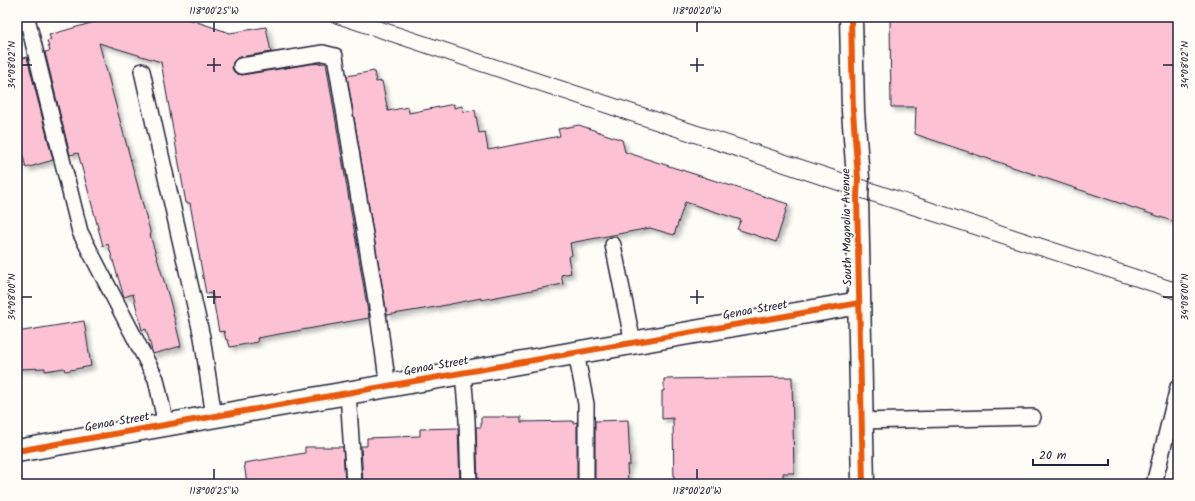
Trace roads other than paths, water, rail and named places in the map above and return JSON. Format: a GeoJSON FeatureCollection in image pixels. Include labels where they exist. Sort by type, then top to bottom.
{"type":"FeatureCollection","features":[{"type":"Feature","properties":{"kind":"street","name":"South Magnolia Avenue"},"geometry":{"type":"LineString","coordinates":[[851,17],[853,111],[858,178],[857,197],[863,484]]}},
{"type":"Feature","properties":{"kind":"street","name":"Genoa Street"},"geometry":{"type":"LineString","coordinates":[[17,451],[859,303]]}},
{"type":"Feature","properties":{"kind":"lane"},"geometry":{"type":"LineString","coordinates":[[27,18],[80,232],[156,379],[166,425]]}},
{"type":"Feature","properties":{"kind":"lane"},"geometry":{"type":"LineString","coordinates":[[241,66],[323,53],[335,56],[376,300],[388,386]]}},
{"type":"Feature","properties":{"kind":"lane"},"geometry":{"type":"LineString","coordinates":[[142,72],[202,337],[214,416]]}},
{"type":"Feature","properties":{"kind":"lane"},"geometry":{"type":"LineString","coordinates":[[613,245],[633,343]]}},
{"type":"Feature","properties":{"kind":"lane"},"geometry":{"type":"LineString","coordinates":[[576,353],[586,404],[586,484]]}},
{"type":"Feature","properties":{"kind":"lane"},"geometry":{"type":"LineString","coordinates":[[463,373],[468,420],[469,484]]}},
{"type":"Feature","properties":{"kind":"lane"},"geometry":{"type":"LineString","coordinates":[[1154,484],[1178,387]]}},
{"type":"Feature","properties":{"kind":"lane"},"geometry":{"type":"LineString","coordinates":[[348,393],[354,484]]}},
{"type":"Feature","properties":{"kind":"lane"},"geometry":{"type":"LineString","coordinates":[[861,421],[1033,417]]}},
{"type":"Feature","properties":{"kind":"tram line"},"geometry":{"type":"LineString","coordinates":[[317,17],[857,197],[1178,300]]}},
{"type":"Feature","properties":{"kind":"tram line"},"geometry":{"type":"LineString","coordinates":[[368,17],[1178,283]]}}]}
